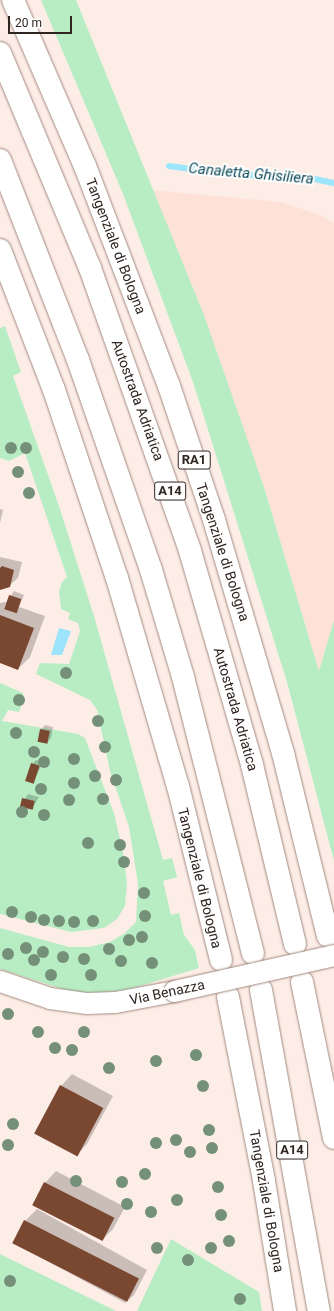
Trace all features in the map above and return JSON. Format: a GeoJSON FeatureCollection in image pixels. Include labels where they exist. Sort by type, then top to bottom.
{"type":"FeatureCollection","features":[{"type":"Feature","properties":{"kind":"highway","name":"Tangenziale di Bologna"},"geometry":{"type":"LineString","coordinates":[[13,0],[88,173],[168,386],[214,520],[283,752],[331,945]]}},
{"type":"Feature","properties":{"kind":"highway","name":"Autostrada Adriatica"},"geometry":{"type":"LineString","coordinates":[[0,53],[90,268],[190,551],[252,765],[295,944]]}},
{"type":"Feature","properties":{"kind":"highway"},"geometry":{"type":"LineString","coordinates":[[0,160],[78,360],[151,570],[185,684],[253,953]]}},
{"type":"Feature","properties":{"kind":"highway","name":"Tangenziale di Bologna"},"geometry":{"type":"LineString","coordinates":[[0,250],[54,390],[124,600],[178,786],[220,960]]}},
{"type":"Feature","properties":{"kind":"highway"},"geometry":{"type":"LineString","coordinates":[[302,982],[334,1138]]}},
{"type":"Feature","properties":{"kind":"highway","name":"A14"},"geometry":{"type":"LineString","coordinates":[[261,990],[320,1311]]}},
{"type":"Feature","properties":{"kind":"highway","name":"Tangenziale di Bologna"},"geometry":{"type":"LineString","coordinates":[[228,997],[263,1174],[285,1311]]}},
{"type":"Feature","properties":{"kind":"street","name":"Via Benazza"},"geometry":{"type":"LineString","coordinates":[[0,981],[50,998],[87,1003],[115,1002],[174,991],[331,945]]}},
{"type":"Feature","properties":{"kind":"shaded area"},"geometry":{"type":"Polygon","coordinates":[[[151,190],[281,202],[320,215],[334,223],[334,620],[319,672],[264,487],[151,190]]]}},
{"type":"Feature","properties":{"kind":"green space"},"geometry":{"type":"Polygon","coordinates":[[[41,0],[76,0],[204,315],[264,487],[319,671],[334,620],[334,861],[287,682],[193,382],[123,194],[41,0]]]}},
{"type":"Feature","properties":{"kind":"green space"},"geometry":{"type":"Polygon","coordinates":[[[5,326],[21,372],[13,376],[59,506],[94,616],[163,860],[172,858],[177,877],[163,881],[171,915],[179,913],[184,935],[195,950],[199,968],[127,990],[96,993],[68,991],[0,969],[0,928],[69,947],[89,947],[110,942],[125,933],[136,922],[138,884],[129,827],[110,771],[97,710],[90,700],[36,674],[40,663],[69,664],[80,631],[78,623],[68,619],[70,613],[61,609],[59,592],[62,582],[67,577],[25,453],[9,461],[0,458],[0,328],[5,326]]]}},
{"type":"Feature","properties":{"kind":"green space"},"geometry":{"type":"Polygon","coordinates":[[[0,683],[23,693],[24,698],[19,712],[8,710],[2,721],[78,734],[85,738],[114,813],[123,852],[127,884],[125,906],[117,919],[104,928],[71,932],[0,914],[0,683]]]}},
{"type":"Feature","properties":{"kind":"green space"},"geometry":{"type":"Polygon","coordinates":[[[171,1239],[259,1292],[262,1311],[137,1311],[171,1239]]]}},
{"type":"Feature","properties":{"kind":"green space"},"geometry":{"type":"Polygon","coordinates":[[[0,1254],[116,1311],[0,1311],[0,1254]]]}},
{"type":"Feature","properties":{"kind":"water"},"geometry":{"type":"Polygon","coordinates":[[[59,628],[71,631],[62,655],[51,655],[59,628]]]}},
{"type":"Feature","properties":{"kind":"building"},"geometry":{"type":"Polygon","coordinates":[[[2,566],[14,570],[10,587],[0,590],[0,568],[2,566]]]}},
{"type":"Feature","properties":{"kind":"building"},"geometry":{"type":"Polygon","coordinates":[[[9,595],[21,599],[17,613],[4,609],[9,595]]]}},
{"type":"Feature","properties":{"kind":"building"},"geometry":{"type":"Polygon","coordinates":[[[0,615],[34,628],[18,670],[0,663],[0,615]]]}},
{"type":"Feature","properties":{"kind":"building"},"geometry":{"type":"Polygon","coordinates":[[[40,729],[50,731],[47,744],[38,742],[40,729]]]}},
{"type":"Feature","properties":{"kind":"building"},"geometry":{"type":"Polygon","coordinates":[[[31,763],[40,766],[34,784],[25,781],[31,763]]]}},
{"type":"Feature","properties":{"kind":"building"},"geometry":{"type":"Polygon","coordinates":[[[22,798],[35,801],[33,810],[20,807],[22,798]]]}},
{"type":"Feature","properties":{"kind":"building"},"geometry":{"type":"Polygon","coordinates":[[[60,1085],[103,1108],[77,1157],[34,1134],[60,1085]]]}},
{"type":"Feature","properties":{"kind":"building"},"geometry":{"type":"Polygon","coordinates":[[[44,1182],[114,1218],[103,1241],[32,1205],[44,1182]]]}},
{"type":"Feature","properties":{"kind":"building"},"geometry":{"type":"Polygon","coordinates":[[[24,1220],[139,1279],[127,1302],[12,1243],[24,1220]]]}},
{"type":"Feature","properties":{"kind":"waterway","name":"Canaletta Ghisiliera"},"geometry":{"type":"LineString","coordinates":[[169,166],[228,174],[310,178],[334,183]]}}]}
